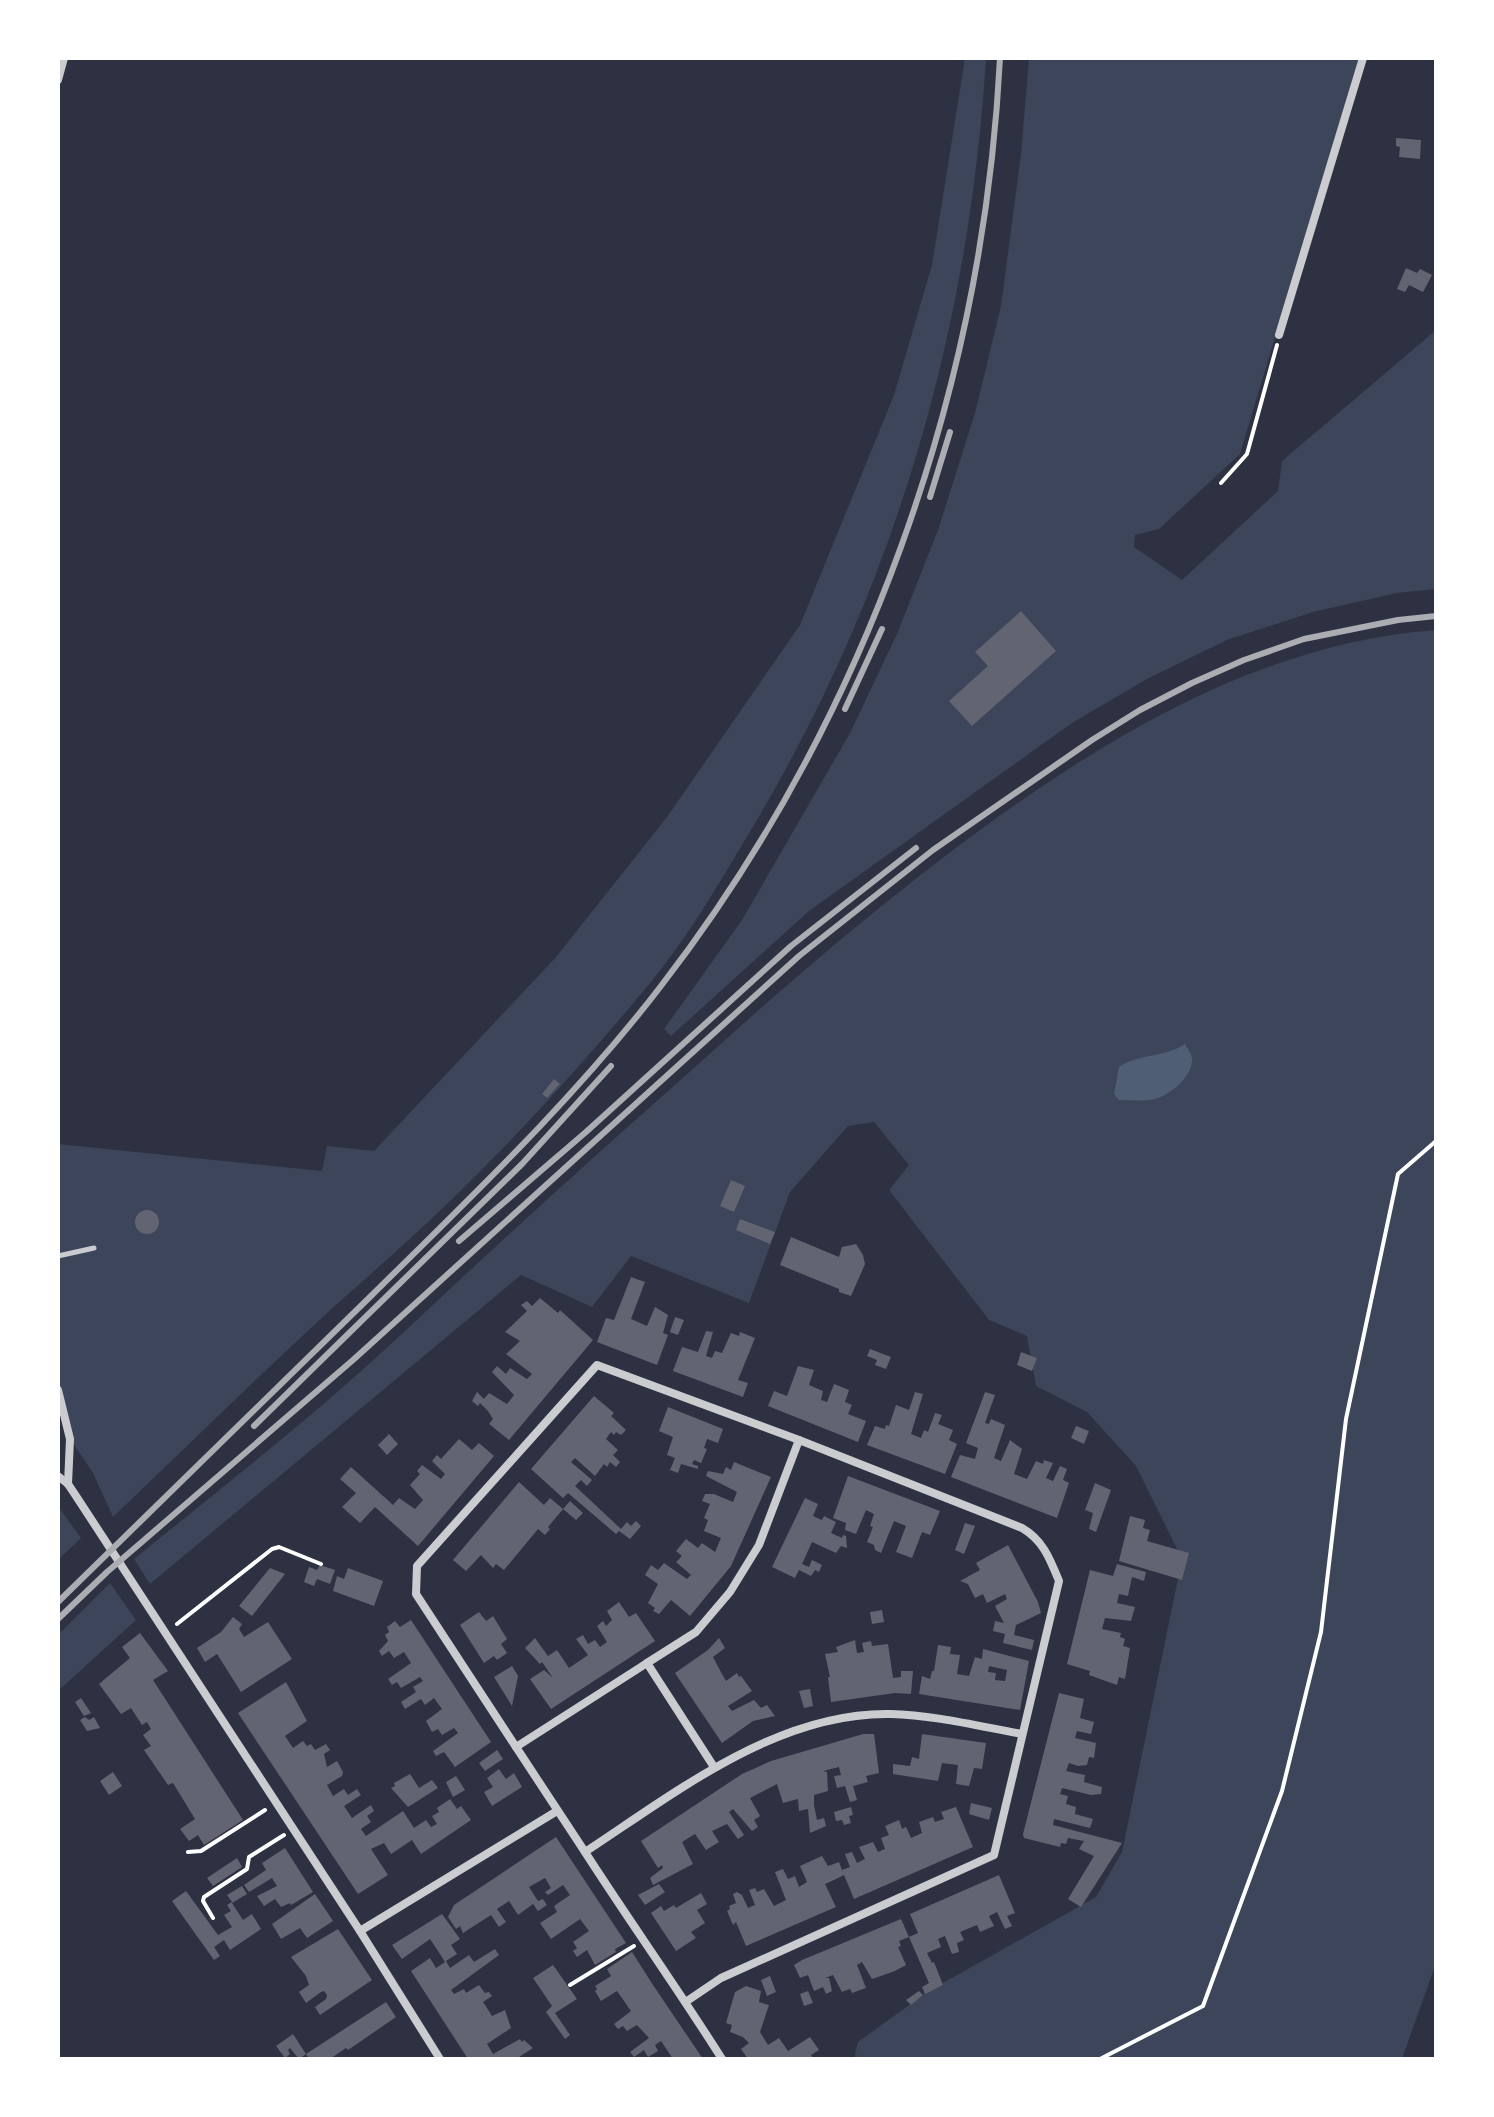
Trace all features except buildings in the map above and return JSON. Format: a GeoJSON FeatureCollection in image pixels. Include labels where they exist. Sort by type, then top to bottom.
{"type":"FeatureCollection","features":[{"type":"Feature","properties":{"kind":"street"},"geometry":{"type":"LineString","coordinates":[[58,80],[64,58]]}},
{"type":"Feature","properties":{"kind":"street"},"geometry":{"type":"LineString","coordinates":[[1279,335],[1363,58]]}},
{"type":"Feature","properties":{"kind":"street"},"geometry":{"type":"LineString","coordinates":[[687,2001],[721,1978],[994,1855],[1059,1581],[1046,1551],[1034,1535],[799,1440],[597,1365],[417,1566],[416,1594],[643,1941],[687,2001],[722,2059]]}},
{"type":"Feature","properties":{"kind":"street"},"geometry":{"type":"LineString","coordinates":[[58,1390],[70,1439],[68,1484]]}},
{"type":"Feature","properties":{"kind":"street"},"geometry":{"type":"LineString","coordinates":[[516,1747],[696,1632],[730,1592],[759,1545],[799,1440]]}},
{"type":"Feature","properties":{"kind":"street"},"geometry":{"type":"LineString","coordinates":[[58,1476],[76,1496],[440,2059]]}},
{"type":"Feature","properties":{"kind":"street"},"geometry":{"type":"LineString","coordinates":[[647,1663],[714,1767]]}},
{"type":"Feature","properties":{"kind":"street"},"geometry":{"type":"LineString","coordinates":[[585,1852],[714,1767],[798,1730],[855,1715],[890,1714],[924,1716],[1022,1734]]}},
{"type":"Feature","properties":{"kind":"street"},"geometry":{"type":"LineString","coordinates":[[360,1931],[557,1811]]}},
{"type":"Feature","properties":{"kind":"lane"},"geometry":{"type":"LineString","coordinates":[[58,1256],[94,1248]]}},
{"type":"Feature","properties":{"kind":"path"},"geometry":{"type":"LineString","coordinates":[[1221,483],[1247,454],[1279,335]]}},
{"type":"Feature","properties":{"kind":"path"},"geometry":{"type":"LineString","coordinates":[[1100,2059],[1203,2006],[1282,1791],[1321,1632],[1346,1419],[1398,1174],[1436,1141]]}},
{"type":"Feature","properties":{"kind":"path"},"geometry":{"type":"LineString","coordinates":[[165,1633],[272,1549],[279,1547],[321,1564]]}},
{"type":"Feature","properties":{"kind":"path"},"geometry":{"type":"LineString","coordinates":[[188,1852],[201,1851],[276,1803]]}},
{"type":"Feature","properties":{"kind":"path"},"geometry":{"type":"LineString","coordinates":[[213,1918],[203,1901],[204,1897],[247,1869],[249,1857],[293,1829]]}},
{"type":"Feature","properties":{"kind":"path"},"geometry":{"type":"LineString","coordinates":[[570,1985],[643,1941]]}},
{"type":"Feature","properties":{"kind":"shaded area"},"geometry":{"type":"Polygon","coordinates":[[[965,58],[986,58],[977,161],[962,263],[941,363],[915,461],[882,558],[844,652],[799,745],[748,835],[665,965],[527,1123],[431,1219],[286,1351],[113,1517],[93,1473],[70,1439],[58,1390],[58,1144],[322,1171],[327,1146],[374,1151],[556,957],[667,817],[800,625],[894,395],[932,265],[965,58]]]}},
{"type":"Feature","properties":{"kind":"shaded area"},"geometry":{"type":"Polygon","coordinates":[[[1029,58],[1359,58],[1240,454],[1159,529],[1135,535],[1134,547],[1182,580],[1278,491],[1282,461],[1436,330],[1436,589],[1397,593],[1313,612],[1227,640],[1147,679],[1072,723],[809,911],[671,1036],[664,1029],[742,920],[850,733],[897,634],[938,530],[975,413],[1001,306],[1021,154],[1029,58]]]}},
{"type":"Feature","properties":{"kind":"shaded area"},"geometry":{"type":"Polygon","coordinates":[[[1436,630],[1436,1963],[1402,2059],[854,2059],[858,2042],[927,1992],[1096,1897],[1122,1852],[1182,1559],[1136,1466],[1087,1412],[1036,1386],[1027,1336],[989,1320],[889,1190],[909,1165],[874,1122],[848,1126],[790,1192],[749,1303],[631,1256],[592,1307],[521,1275],[150,1584],[134,1559],[360,1372],[571,1178],[803,972],[973,835],[1079,762],[1134,729],[1249,674],[1310,653],[1372,638],[1436,630]]]}},
{"type":"Feature","properties":{"kind":"shaded area"},"geometry":{"type":"Polygon","coordinates":[[[1185,1044],[1192,1057],[1191,1068],[1169,1093],[1143,1100],[1119,1100],[1114,1094],[1119,1067],[1185,1044]]]}},
{"type":"Feature","properties":{"kind":"shaded area"},"geometry":{"type":"Polygon","coordinates":[[[60,1509],[81,1538],[58,1560],[58,1511],[60,1509]]]}},
{"type":"Feature","properties":{"kind":"shaded area"},"geometry":{"type":"Polygon","coordinates":[[[110,1583],[136,1620],[58,1691],[58,1635],[110,1583]]]}},
{"type":"Feature","properties":{"kind":"railway"},"geometry":{"type":"LineString","coordinates":[[58,1602],[448,1220],[558,1107],[661,986],[733,884],[798,776],[853,664],[901,548],[939,428],[969,306],[989,183],[1000,58]]}},
{"type":"Feature","properties":{"kind":"railway"},"geometry":{"type":"LineString","coordinates":[[930,497],[950,432]]}},
{"type":"Feature","properties":{"kind":"railway"},"geometry":{"type":"LineString","coordinates":[[58,1619],[107,1572],[353,1360],[799,956],[933,850],[1092,740],[1192,683],[1304,639],[1398,620],[1436,616]]}},
{"type":"Feature","properties":{"kind":"railway"},"geometry":{"type":"LineString","coordinates":[[845,709],[882,629]]}},
{"type":"Feature","properties":{"kind":"railway"},"geometry":{"type":"LineString","coordinates":[[459,1241],[586,1132],[791,946],[916,848]]}},
{"type":"Feature","properties":{"kind":"railway"},"geometry":{"type":"LineString","coordinates":[[254,1426],[522,1164],[611,1066]]}}]}
